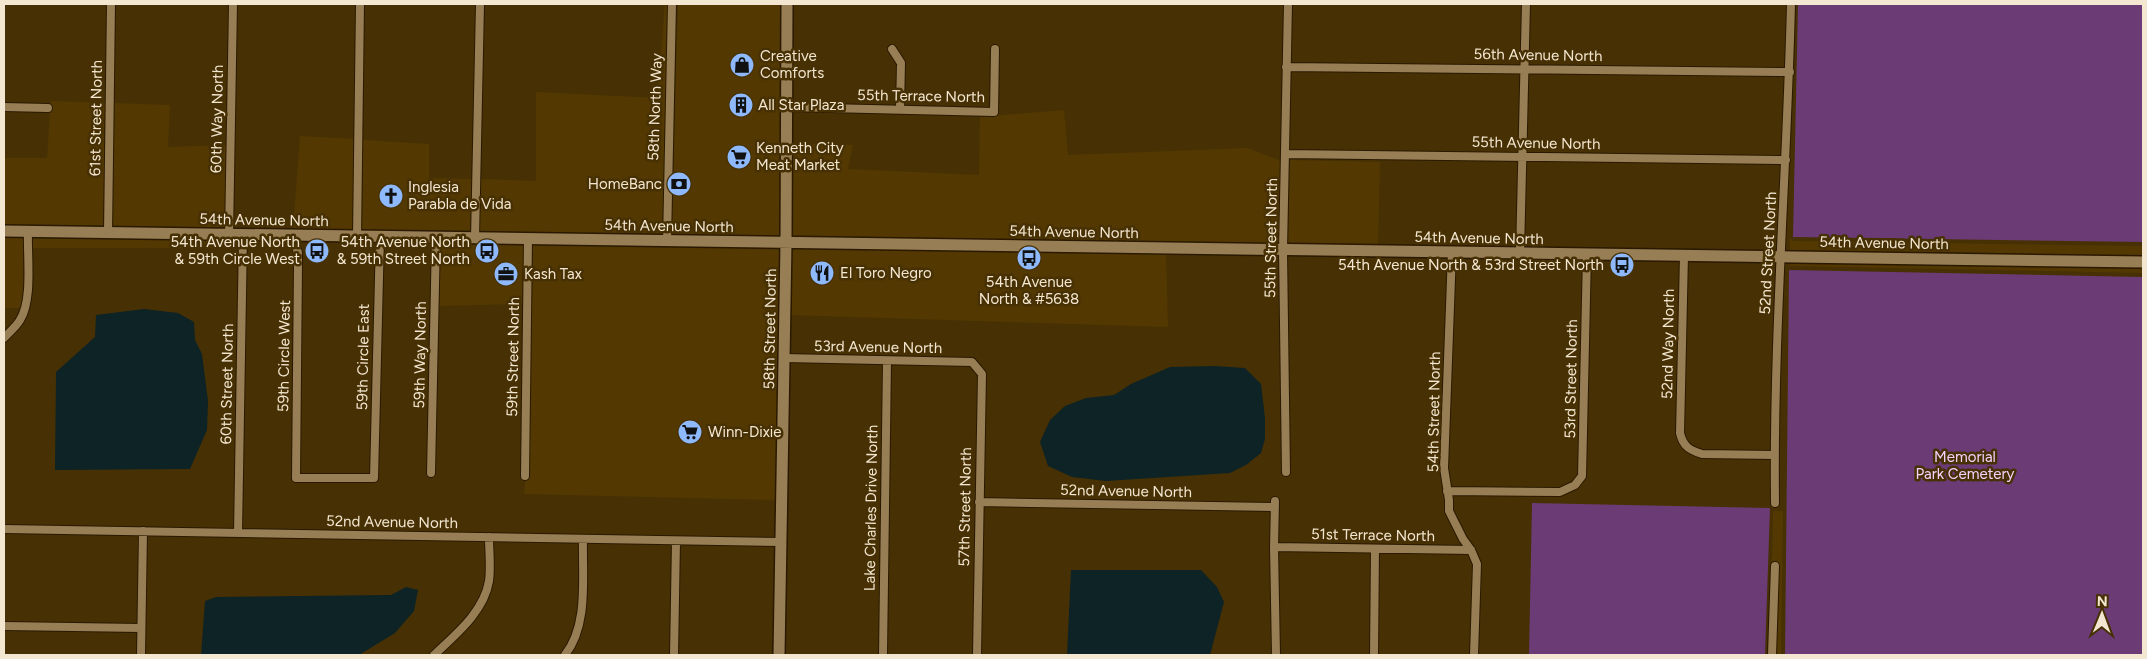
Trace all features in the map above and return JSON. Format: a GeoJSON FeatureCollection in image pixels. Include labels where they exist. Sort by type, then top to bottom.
{"type":"FeatureCollection","features":[{"type":"Feature","properties":{"kind":"main road","name":"58th Street North"},"geometry":{"type":"LineString","coordinates":[[779,655],[788,4]]}},
{"type":"Feature","properties":{"kind":"main road","name":"54th Avenue North"},"geometry":{"type":"LineString","coordinates":[[4,231],[2143,262]]}},
{"type":"Feature","properties":{"kind":"street","name":"61st Street North"},"geometry":{"type":"LineString","coordinates":[[108,233],[111,4]]}},
{"type":"Feature","properties":{"kind":"street","name":"60th Way North"},"geometry":{"type":"LineString","coordinates":[[230,235],[233,4]]}},
{"type":"Feature","properties":{"kind":"street"},"geometry":{"type":"LineString","coordinates":[[357,236],[360,4]]}},
{"type":"Feature","properties":{"kind":"street"},"geometry":{"type":"LineString","coordinates":[[475,238],[480,4]]}},
{"type":"Feature","properties":{"kind":"street","name":"58th North Way"},"geometry":{"type":"LineString","coordinates":[[666,241],[672,4]]}},
{"type":"Feature","properties":{"kind":"street","name":"55th Street North"},"geometry":{"type":"LineString","coordinates":[[1286,472],[1283,250],[1288,4]]}},
{"type":"Feature","properties":{"kind":"street"},"geometry":{"type":"LineString","coordinates":[[1520,253],[1526,4]]}},
{"type":"Feature","properties":{"kind":"street","name":"52nd Street North"},"geometry":{"type":"LineString","coordinates":[[1775,503],[1780,257],[1792,4]]}},
{"type":"Feature","properties":{"kind":"street"},"geometry":{"type":"LineString","coordinates":[[892,49],[901,62],[900,110]]}},
{"type":"Feature","properties":{"kind":"street","name":"55th Terrace North"},"geometry":{"type":"LineString","coordinates":[[786,108],[994,112],[995,49]]}},
{"type":"Feature","properties":{"kind":"street","name":"56th Avenue North"},"geometry":{"type":"LineString","coordinates":[[1286,67],[1790,72]]}},
{"type":"Feature","properties":{"kind":"street"},"geometry":{"type":"LineString","coordinates":[[4,107],[48,108]]}},
{"type":"Feature","properties":{"kind":"street","name":"55th Avenue North"},"geometry":{"type":"LineString","coordinates":[[1286,154],[1786,160]]}},
{"type":"Feature","properties":{"kind":"street"},"geometry":{"type":"LineString","coordinates":[[4,338],[20,321],[25,309],[28,232]]}},
{"type":"Feature","properties":{"kind":"street","name":"60th Street North"},"geometry":{"type":"LineString","coordinates":[[238,533],[243,235]]}},
{"type":"Feature","properties":{"kind":"street","name":"59th Circle West"},"geometry":{"type":"LineString","coordinates":[[293,236],[298,253],[296,478],[374,478]]}},
{"type":"Feature","properties":{"kind":"street","name":"59th Circle East"},"geometry":{"type":"LineString","coordinates":[[374,478],[380,237]]}},
{"type":"Feature","properties":{"kind":"street","name":"59th Way North"},"geometry":{"type":"LineString","coordinates":[[431,473],[436,238]]}},
{"type":"Feature","properties":{"kind":"street","name":"59th Street North"},"geometry":{"type":"LineString","coordinates":[[525,476],[528,239]]}},
{"type":"Feature","properties":{"kind":"street","name":"54th Street North"},"geometry":{"type":"LineString","coordinates":[[1452,252],[1444,468],[1449,511],[1477,564],[1474,655]]}},
{"type":"Feature","properties":{"kind":"street","name":"53rd Street North"},"geometry":{"type":"LineString","coordinates":[[1447,491],[1560,492],[1575,486],[1582,476],[1588,254]]}},
{"type":"Feature","properties":{"kind":"street","name":"52nd Way North"},"geometry":{"type":"LineString","coordinates":[[1684,255],[1680,433],[1683,443],[1692,451],[1702,454],[1775,455]]}},
{"type":"Feature","properties":{"kind":"street","name":"53rd Avenue North"},"geometry":{"type":"LineString","coordinates":[[784,358],[972,362]]}},
{"type":"Feature","properties":{"kind":"street","name":"Lake Charles Drive North"},"geometry":{"type":"LineString","coordinates":[[883,655],[887,361]]}},
{"type":"Feature","properties":{"kind":"street","name":"57th Street North"},"geometry":{"type":"LineString","coordinates":[[972,362],[982,374],[977,655]]}},
{"type":"Feature","properties":{"kind":"street","name":"52nd Avenue North"},"geometry":{"type":"LineString","coordinates":[[979,502],[1274,504],[1274,547]]}},
{"type":"Feature","properties":{"kind":"street","name":"52nd Avenue North"},"geometry":{"type":"LineString","coordinates":[[4,529],[781,542]]}},
{"type":"Feature","properties":{"kind":"street"},"geometry":{"type":"LineString","coordinates":[[141,655],[143,531]]}},
{"type":"Feature","properties":{"kind":"street"},"geometry":{"type":"LineString","coordinates":[[434,655],[468,623],[484,596],[489,580],[489,537]]}},
{"type":"Feature","properties":{"kind":"street"},"geometry":{"type":"LineString","coordinates":[[565,655],[573,644],[581,623],[583,539]]}},
{"type":"Feature","properties":{"kind":"street"},"geometry":{"type":"LineString","coordinates":[[674,655],[676,541]]}},
{"type":"Feature","properties":{"kind":"street"},"geometry":{"type":"LineString","coordinates":[[1274,547],[1276,655]]}},
{"type":"Feature","properties":{"kind":"street","name":"51st Terrace North"},"geometry":{"type":"LineString","coordinates":[[1274,547],[1471,550]]}},
{"type":"Feature","properties":{"kind":"street"},"geometry":{"type":"LineString","coordinates":[[1374,655],[1375,549]]}},
{"type":"Feature","properties":{"kind":"street"},"geometry":{"type":"LineString","coordinates":[[1772,655],[1775,566]]}},
{"type":"Feature","properties":{"kind":"street"},"geometry":{"type":"LineString","coordinates":[[4,626],[141,628]]}},
{"type":"Feature","properties":{"kind":"shaded area"},"geometry":{"type":"Polygon","coordinates":[[[665,4],[669,4],[662,236],[479,234],[481,179],[536,181],[536,92],[657,98],[665,4]]]}},
{"type":"Feature","properties":{"kind":"shaded area"},"geometry":{"type":"Polygon","coordinates":[[[678,4],[783,4],[782,238],[671,237],[678,4]]]}},
{"type":"Feature","properties":{"kind":"shaded area"},"geometry":{"type":"Polygon","coordinates":[[[51,101],[105,103],[103,228],[4,227],[4,158],[47,158],[50,113],[52,113],[51,101]]]}},
{"type":"Feature","properties":{"kind":"shaded area"},"geometry":{"type":"Polygon","coordinates":[[[114,103],[170,105],[168,147],[226,145],[225,230],[112,228],[114,103]]]}},
{"type":"Feature","properties":{"kind":"shaded area"},"geometry":{"type":"Polygon","coordinates":[[[1064,110],[1068,155],[1248,148],[1281,161],[1279,245],[790,238],[792,143],[853,145],[848,169],[979,175],[980,117],[1064,110]]]}},
{"type":"Feature","properties":{"kind":"shaded area"},"geometry":{"type":"Polygon","coordinates":[[[300,136],[354,139],[353,232],[293,230],[300,136]]]}},
{"type":"Feature","properties":{"kind":"shaded area"},"geometry":{"type":"Polygon","coordinates":[[[363,140],[429,144],[429,178],[472,179],[471,233],[362,232],[363,140]]]}},
{"type":"Feature","properties":{"kind":"shaded area"},"geometry":{"type":"Polygon","coordinates":[[[1290,160],[1380,162],[1378,246],[1288,245],[1290,160]]]}},
{"type":"Feature","properties":{"kind":"shaded area"},"geometry":{"type":"Polygon","coordinates":[[[4,236],[23,236],[23,294],[21,308],[4,308],[4,236]]]}},
{"type":"Feature","properties":{"kind":"shaded area"},"geometry":{"type":"Polygon","coordinates":[[[32,236],[233,240],[233,248],[32,248],[32,236]]]}},
{"type":"Feature","properties":{"kind":"shaded area"},"geometry":{"type":"Polygon","coordinates":[[[1790,238],[1793,241],[2143,246],[2143,257],[1790,252],[1790,238]]]}},
{"type":"Feature","properties":{"kind":"shaded area"},"geometry":{"type":"Polygon","coordinates":[[[440,243],[524,244],[523,304],[439,306],[440,243]]]}},
{"type":"Feature","properties":{"kind":"shaded area"},"geometry":{"type":"Polygon","coordinates":[[[533,244],[782,248],[777,500],[524,494],[525,481],[529,480],[533,244]]]}},
{"type":"Feature","properties":{"kind":"shaded area"},"geometry":{"type":"Polygon","coordinates":[[[790,248],[1166,253],[1168,327],[789,315],[790,248]]]}},
{"type":"Feature","properties":{"kind":"shaded area"},"geometry":{"type":"Polygon","coordinates":[[[1790,262],[2143,266],[2143,273],[1790,266],[1790,262]]]}},
{"type":"Feature","properties":{"kind":"shaded area"},"geometry":{"type":"Polygon","coordinates":[[[1773,511],[1783,511],[1781,655],[1776,655],[1779,562],[1772,561],[1773,511]]]}},
{"type":"Feature","properties":{"kind":"green space"},"geometry":{"type":"Polygon","coordinates":[[[1798,4],[2143,4],[2143,242],[1793,237],[1798,4]]]}},
{"type":"Feature","properties":{"kind":"green space","name":"Memorial Park Cemetery"},"geometry":{"type":"Polygon","coordinates":[[[1789,270],[2143,277],[2143,655],[1785,655],[1789,270]]]}},
{"type":"Feature","properties":{"kind":"green space"},"geometry":{"type":"Polygon","coordinates":[[[1532,503],[1770,508],[1765,655],[1529,655],[1532,503]]]}},
{"type":"Feature","properties":{"kind":"water"},"geometry":{"type":"Polygon","coordinates":[[[144,309],[178,313],[194,322],[195,340],[202,354],[208,401],[207,430],[190,469],[55,470],[56,372],[95,337],[96,315],[144,309]]]}},
{"type":"Feature","properties":{"kind":"water"},"geometry":{"type":"Polygon","coordinates":[[[1214,366],[1245,368],[1261,384],[1265,418],[1265,439],[1261,453],[1246,465],[1230,473],[1106,481],[1072,477],[1048,466],[1040,442],[1050,420],[1065,406],[1086,398],[1114,395],[1131,384],[1170,367],[1214,366]]]}},
{"type":"Feature","properties":{"kind":"water"},"geometry":{"type":"Polygon","coordinates":[[[1071,570],[1201,570],[1217,587],[1224,602],[1210,655],[1067,655],[1071,570]]]}},
{"type":"Feature","properties":{"kind":"water"},"geometry":{"type":"Polygon","coordinates":[[[406,587],[418,590],[414,611],[395,633],[359,655],[201,655],[205,601],[216,597],[391,595],[406,587]]]}},
{"type":"Feature","properties":{"kind":"place","name":"Creative Comforts"},"geometry":{"type":"Point","coordinates":[742,65]}},
{"type":"Feature","properties":{"kind":"place","name":"All Star Plaza"},"geometry":{"type":"Point","coordinates":[741,105]}},
{"type":"Feature","properties":{"kind":"place","name":"Kenneth City Meat Market"},"geometry":{"type":"Point","coordinates":[739,157]}},
{"type":"Feature","properties":{"kind":"place","name":"HomeBanc"},"geometry":{"type":"Point","coordinates":[679,184]}},
{"type":"Feature","properties":{"kind":"place","name":"Inglesia Parabla de Vida"},"geometry":{"type":"Point","coordinates":[391,196]}},
{"type":"Feature","properties":{"kind":"place","name":"54th Avenue North & 59th Circle West"},"geometry":{"type":"Point","coordinates":[317,251]}},
{"type":"Feature","properties":{"kind":"place","name":"54th Avenue North & 59th Street North"},"geometry":{"type":"Point","coordinates":[487,251]}},
{"type":"Feature","properties":{"kind":"place","name":"54th Avenue North & #5638"},"geometry":{"type":"Point","coordinates":[1029,258]}},
{"type":"Feature","properties":{"kind":"place","name":"54th Avenue North & 53rd Street North"},"geometry":{"type":"Point","coordinates":[1622,265]}},
{"type":"Feature","properties":{"kind":"place","name":"El Toro Negro"},"geometry":{"type":"Point","coordinates":[822,273]}},
{"type":"Feature","properties":{"kind":"place","name":"Kash Tax"},"geometry":{"type":"Point","coordinates":[506,274]}},
{"type":"Feature","properties":{"kind":"place","name":"Winn-Dixie"},"geometry":{"type":"Point","coordinates":[690,432]}}]}
